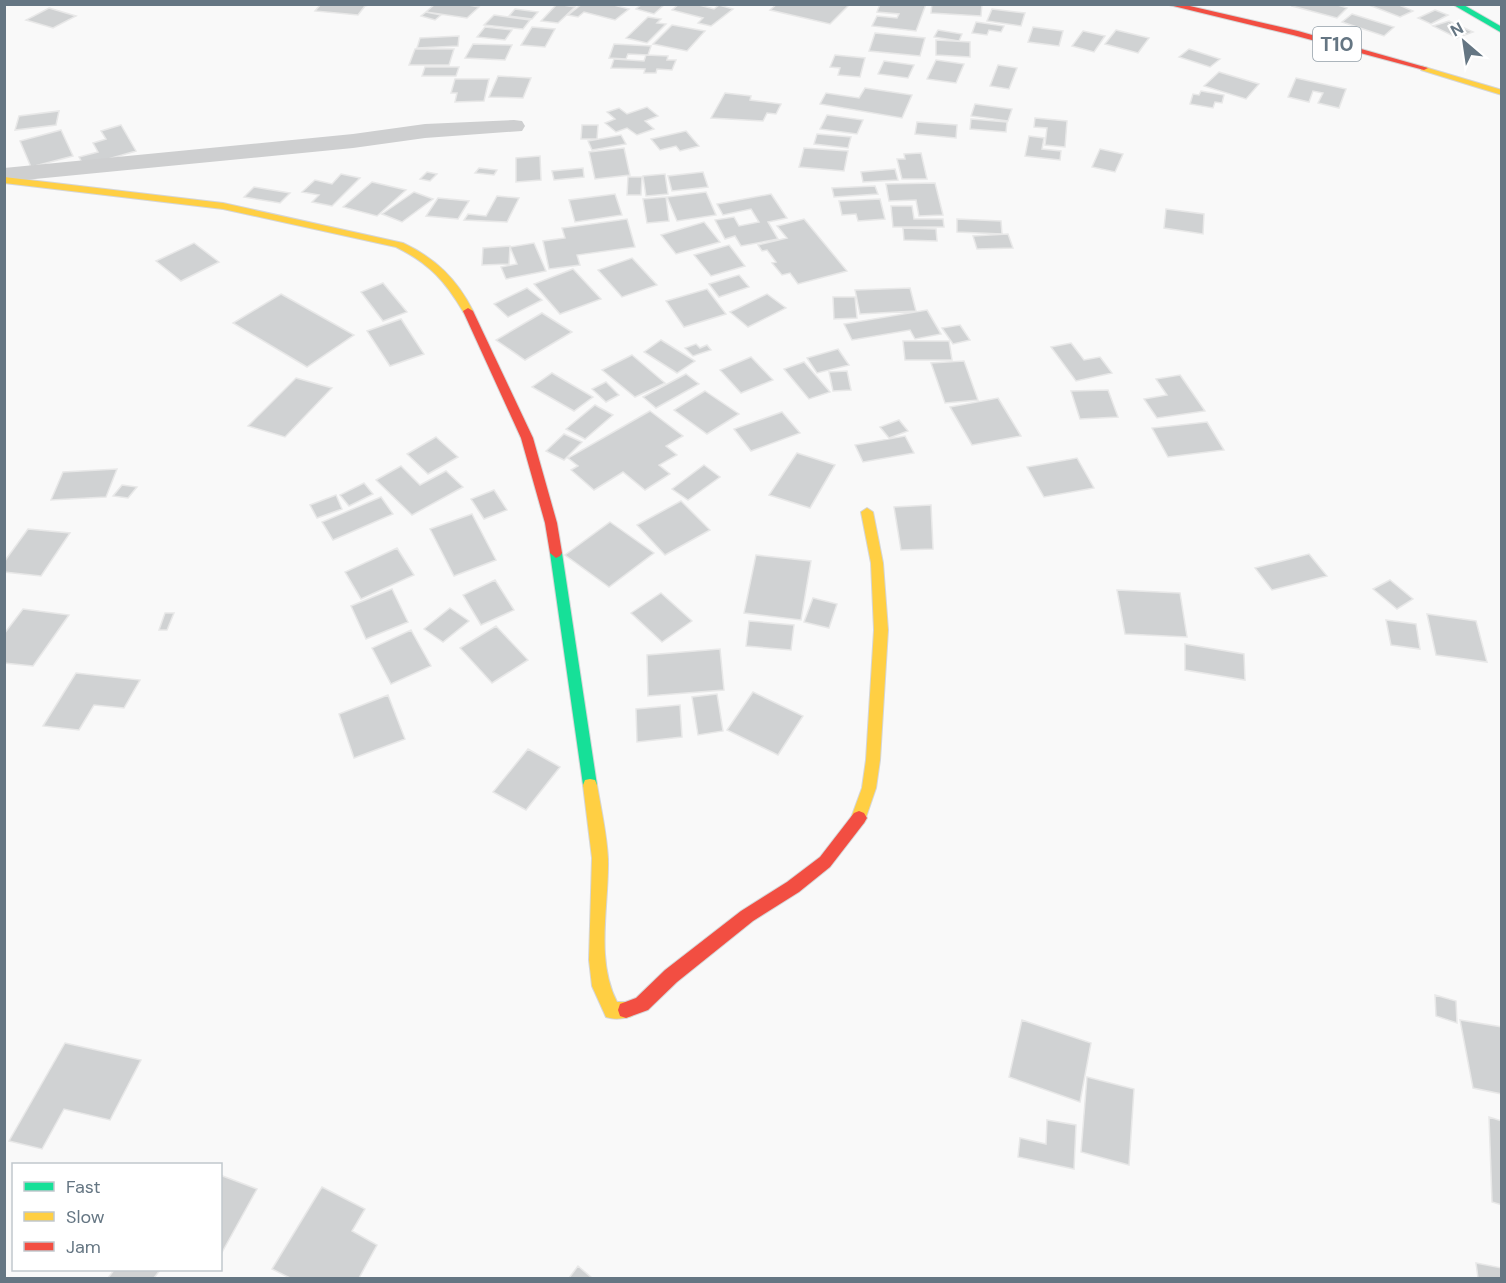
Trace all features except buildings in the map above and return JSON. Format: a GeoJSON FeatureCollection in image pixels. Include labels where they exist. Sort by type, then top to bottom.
{"type":"FeatureCollection","features":[{"type":"Feature","properties":{"kind":"main road","name":"T10"},"geometry":{"type":"LineString","coordinates":[[1169,4],[1308,36],[1402,61],[1502,93]]}},
{"type":"Feature","properties":{"kind":"main road"},"geometry":{"type":"LineString","coordinates":[[1456,4],[1502,31]]}},
{"type":"Feature","properties":{"kind":"main road"},"geometry":{"type":"LineString","coordinates":[[4,180],[223,206],[343,231],[399,245],[420,254],[451,281],[462,298],[527,438],[551,523],[574,662],[600,858],[597,960],[600,986],[612,1011],[627,1010],[642,1004],[671,976],[747,916],[793,887],[825,862],[861,815],[869,788],[873,760],[881,630],[877,563],[867,512]]}},
{"type":"Feature","properties":{"kind":"street"},"geometry":{"type":"LineString","coordinates":[[4,175],[353,141],[425,131],[514,126]]}},
{"type":"Feature","properties":{"kind":"traffic: fast"},"geometry":{"type":"LineString","coordinates":[[1456,4],[1502,31]]}},
{"type":"Feature","properties":{"kind":"traffic: fast"},"geometry":{"type":"LineString","coordinates":[[556,553],[590,785]]}},
{"type":"Feature","properties":{"kind":"traffic: slow"},"geometry":{"type":"LineString","coordinates":[[1424,68],[1502,93]]}},
{"type":"Feature","properties":{"kind":"traffic: slow"},"geometry":{"type":"LineString","coordinates":[[4,180],[223,206],[399,245],[440,271],[455,289],[468,311]]}},
{"type":"Feature","properties":{"kind":"traffic: slow"},"geometry":{"type":"LineString","coordinates":[[859,818],[869,788],[873,760],[881,630],[877,563],[867,512]]}},
{"type":"Feature","properties":{"kind":"traffic: slow"},"geometry":{"type":"LineString","coordinates":[[590,785],[600,858],[597,960],[600,986],[612,1011],[626,1010]]}},
{"type":"Feature","properties":{"kind":"traffic: jam"},"geometry":{"type":"LineString","coordinates":[[1169,4],[1295,33],[1424,68]]}},
{"type":"Feature","properties":{"kind":"traffic: jam"},"geometry":{"type":"LineString","coordinates":[[468,311],[527,438],[551,523],[556,553]]}},
{"type":"Feature","properties":{"kind":"traffic: jam"},"geometry":{"type":"LineString","coordinates":[[626,1010],[642,1004],[671,976],[747,916],[793,887],[825,862],[859,818]]}}]}
